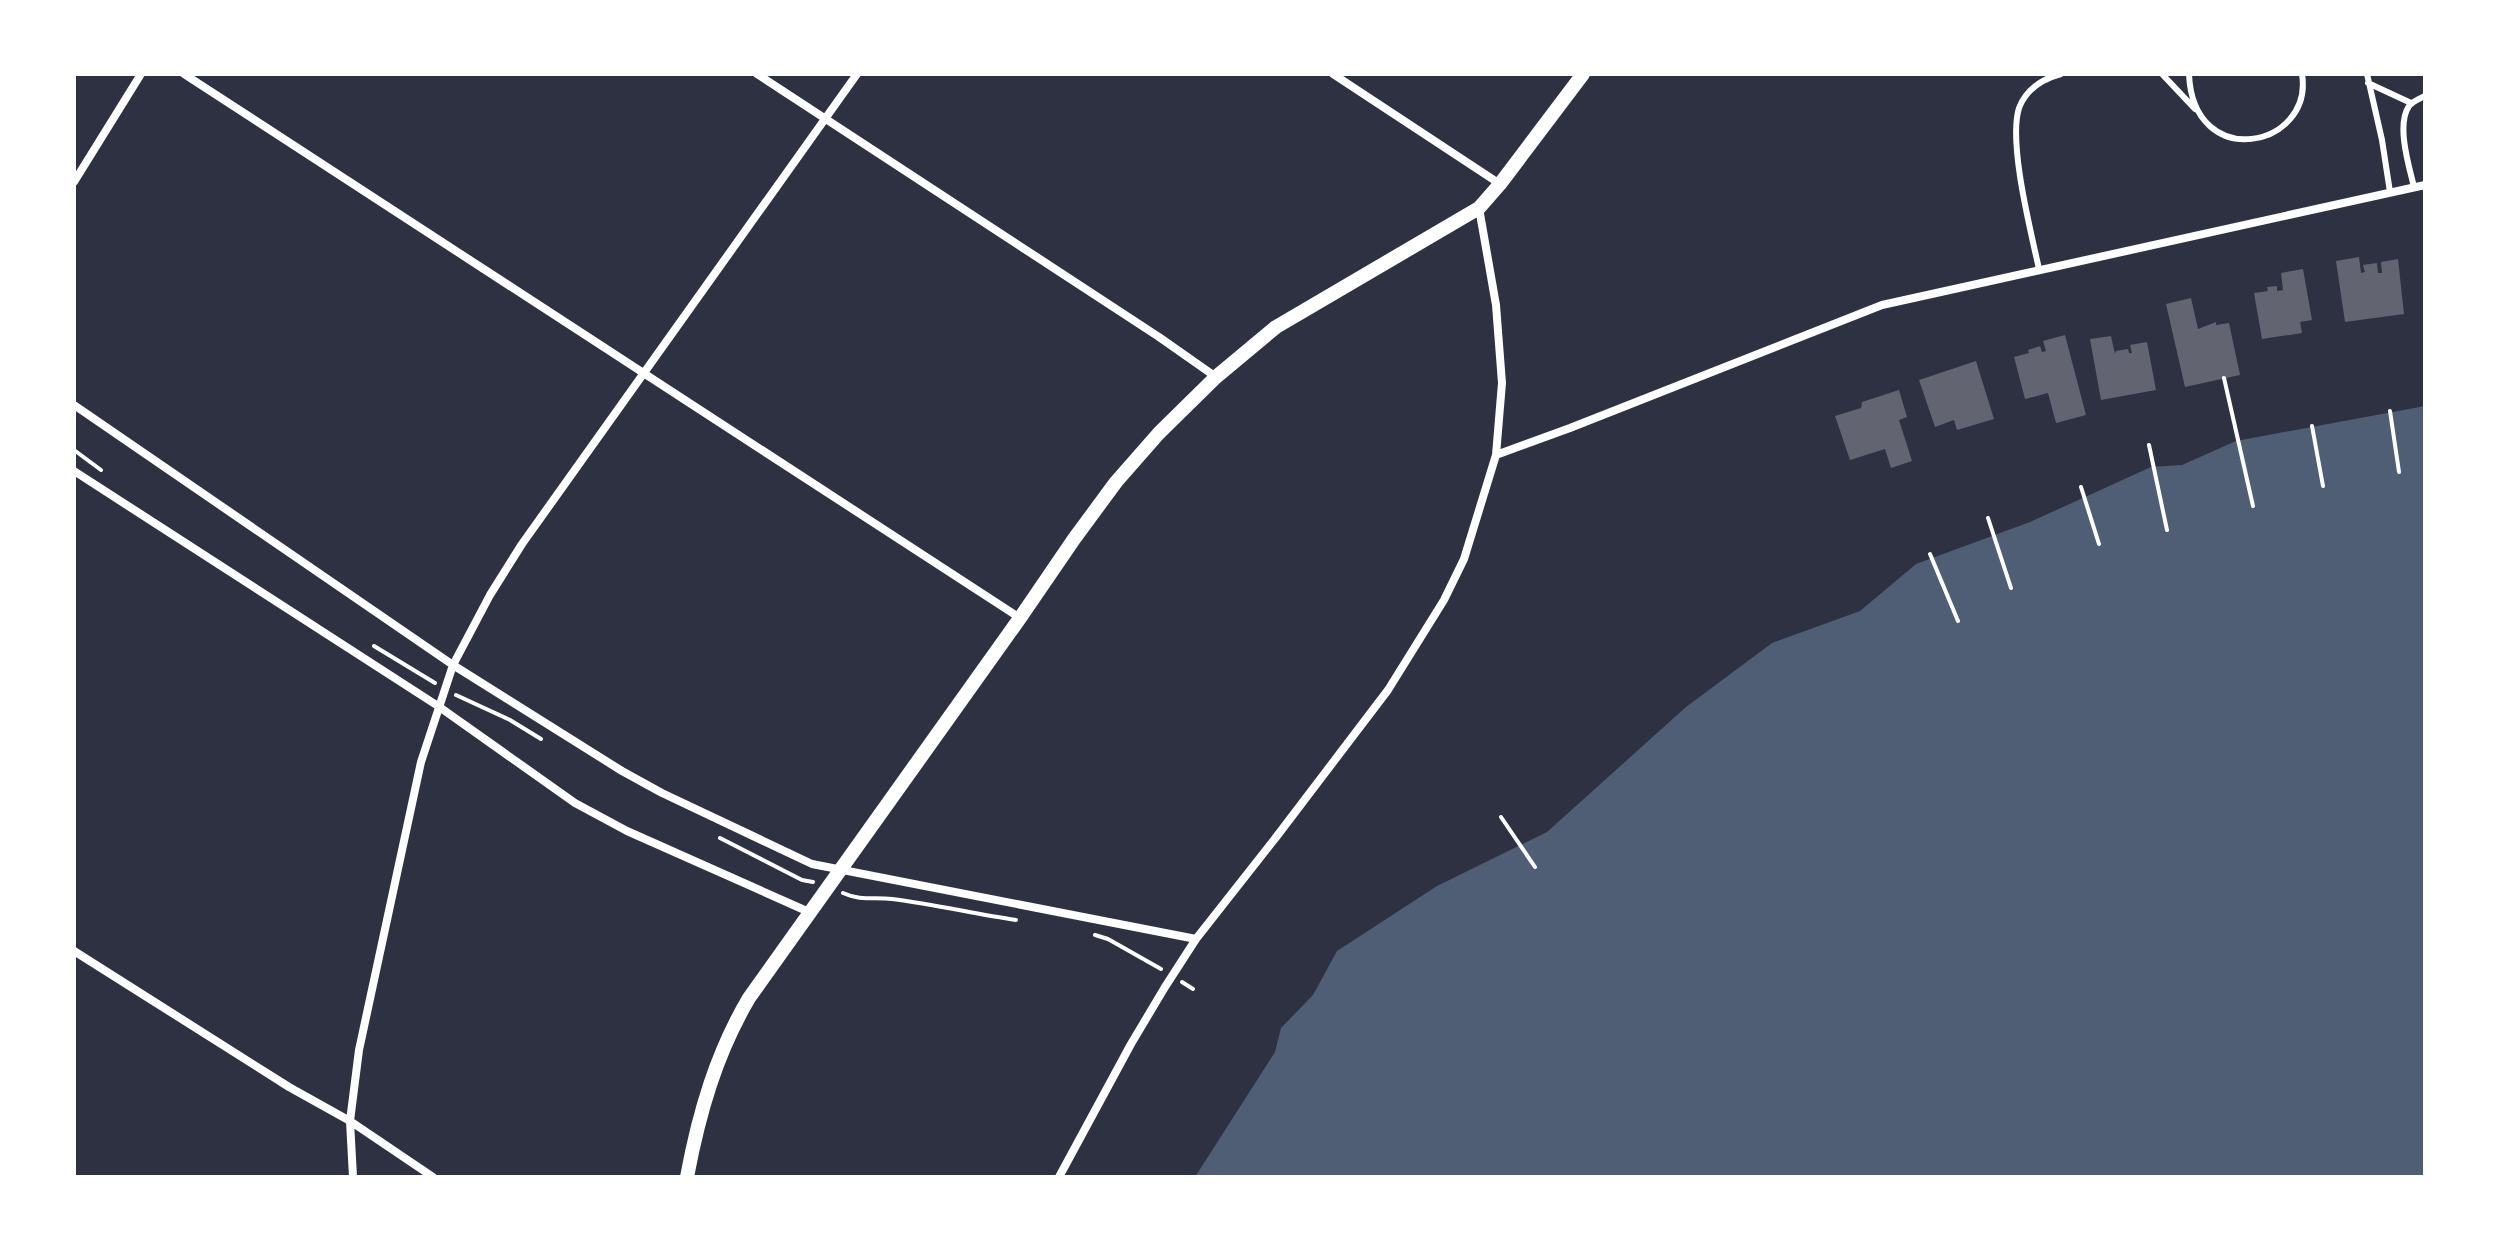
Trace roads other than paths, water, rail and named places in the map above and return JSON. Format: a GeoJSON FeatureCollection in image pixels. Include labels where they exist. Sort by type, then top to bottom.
{"type":"FeatureCollection","features":[{"type":"Feature","properties":{"kind":"street"},"geometry":{"type":"LineString","coordinates":[[74,182],[141,74]]}},
{"type":"Feature","properties":{"kind":"street"},"geometry":{"type":"LineString","coordinates":[[184,74],[1020,618]]}},
{"type":"Feature","properties":{"kind":"street"},"geometry":{"type":"LineString","coordinates":[[757,74],[1216,377]]}},
{"type":"Feature","properties":{"kind":"street"},"geometry":{"type":"LineString","coordinates":[[353,1177],[350,1121],[359,1050],[409,811],[421,762],[453,665],[490,595],[522,544],[857,74]]}},
{"type":"Feature","properties":{"kind":"street"},"geometry":{"type":"LineString","coordinates":[[1333,74],[1500,184]]}},
{"type":"Feature","properties":{"kind":"street"},"geometry":{"type":"LineString","coordinates":[[687,1177],[710,1081],[735,1021],[809,912],[1116,482],[1159,433],[1216,377],[1290,318],[1479,208],[1583,74]]}},
{"type":"Feature","properties":{"kind":"street"},"geometry":{"type":"LineString","coordinates":[[1496,455],[1882,305],[2425,185]]}},
{"type":"Feature","properties":{"kind":"street"},"geometry":{"type":"LineString","coordinates":[[1059,1177],[1131,1044],[1196,939],[1354,737],[1421,640],[1464,559],[1496,455],[1502,383],[1496,305],[1479,208]]}},
{"type":"Feature","properties":{"kind":"street"},"geometry":{"type":"LineString","coordinates":[[74,405],[453,665],[662,793],[812,864],[1196,939]]}},
{"type":"Feature","properties":{"kind":"street"},"geometry":{"type":"LineString","coordinates":[[74,471],[438,706],[575,803],[627,831],[809,912]]}},
{"type":"Feature","properties":{"kind":"street"},"geometry":{"type":"LineString","coordinates":[[74,951],[289,1087],[350,1121],[433,1177]]}},
{"type":"Feature","properties":{"kind":"lane"},"geometry":{"type":"LineString","coordinates":[[2039,269],[2018,166],[2018,110],[2034,86],[2061,74]]}},
{"type":"Feature","properties":{"kind":"lane"},"geometry":{"type":"LineString","coordinates":[[2162,74],[2208,125],[2224,135],[2242,139],[2261,138],[2291,118],[2300,102],[2302,74]]}},
{"type":"Feature","properties":{"kind":"lane"},"geometry":{"type":"LineString","coordinates":[[2189,74],[2190,93],[2196,111]]}},
{"type":"Feature","properties":{"kind":"lane"},"geometry":{"type":"LineString","coordinates":[[2367,74],[2390,192]]}},
{"type":"Feature","properties":{"kind":"lane"},"geometry":{"type":"LineString","coordinates":[[2368,83],[2411,103]]}},
{"type":"Feature","properties":{"kind":"lane"},"geometry":{"type":"LineString","coordinates":[[2414,187],[2404,137],[2405,115],[2411,103],[2425,96]]}},
{"type":"Feature","properties":{"kind":"water"},"geometry":{"type":"Polygon","coordinates":[[[2425,406],[2425,1177],[1195,1177],[1275,1052],[1281,1028],[1313,995],[1337,951],[1437,886],[1547,832],[1686,707],[1772,643],[1860,611],[1916,564],[2030,522],[2151,467],[2182,465],[2236,441],[2425,406]]]}}]}
